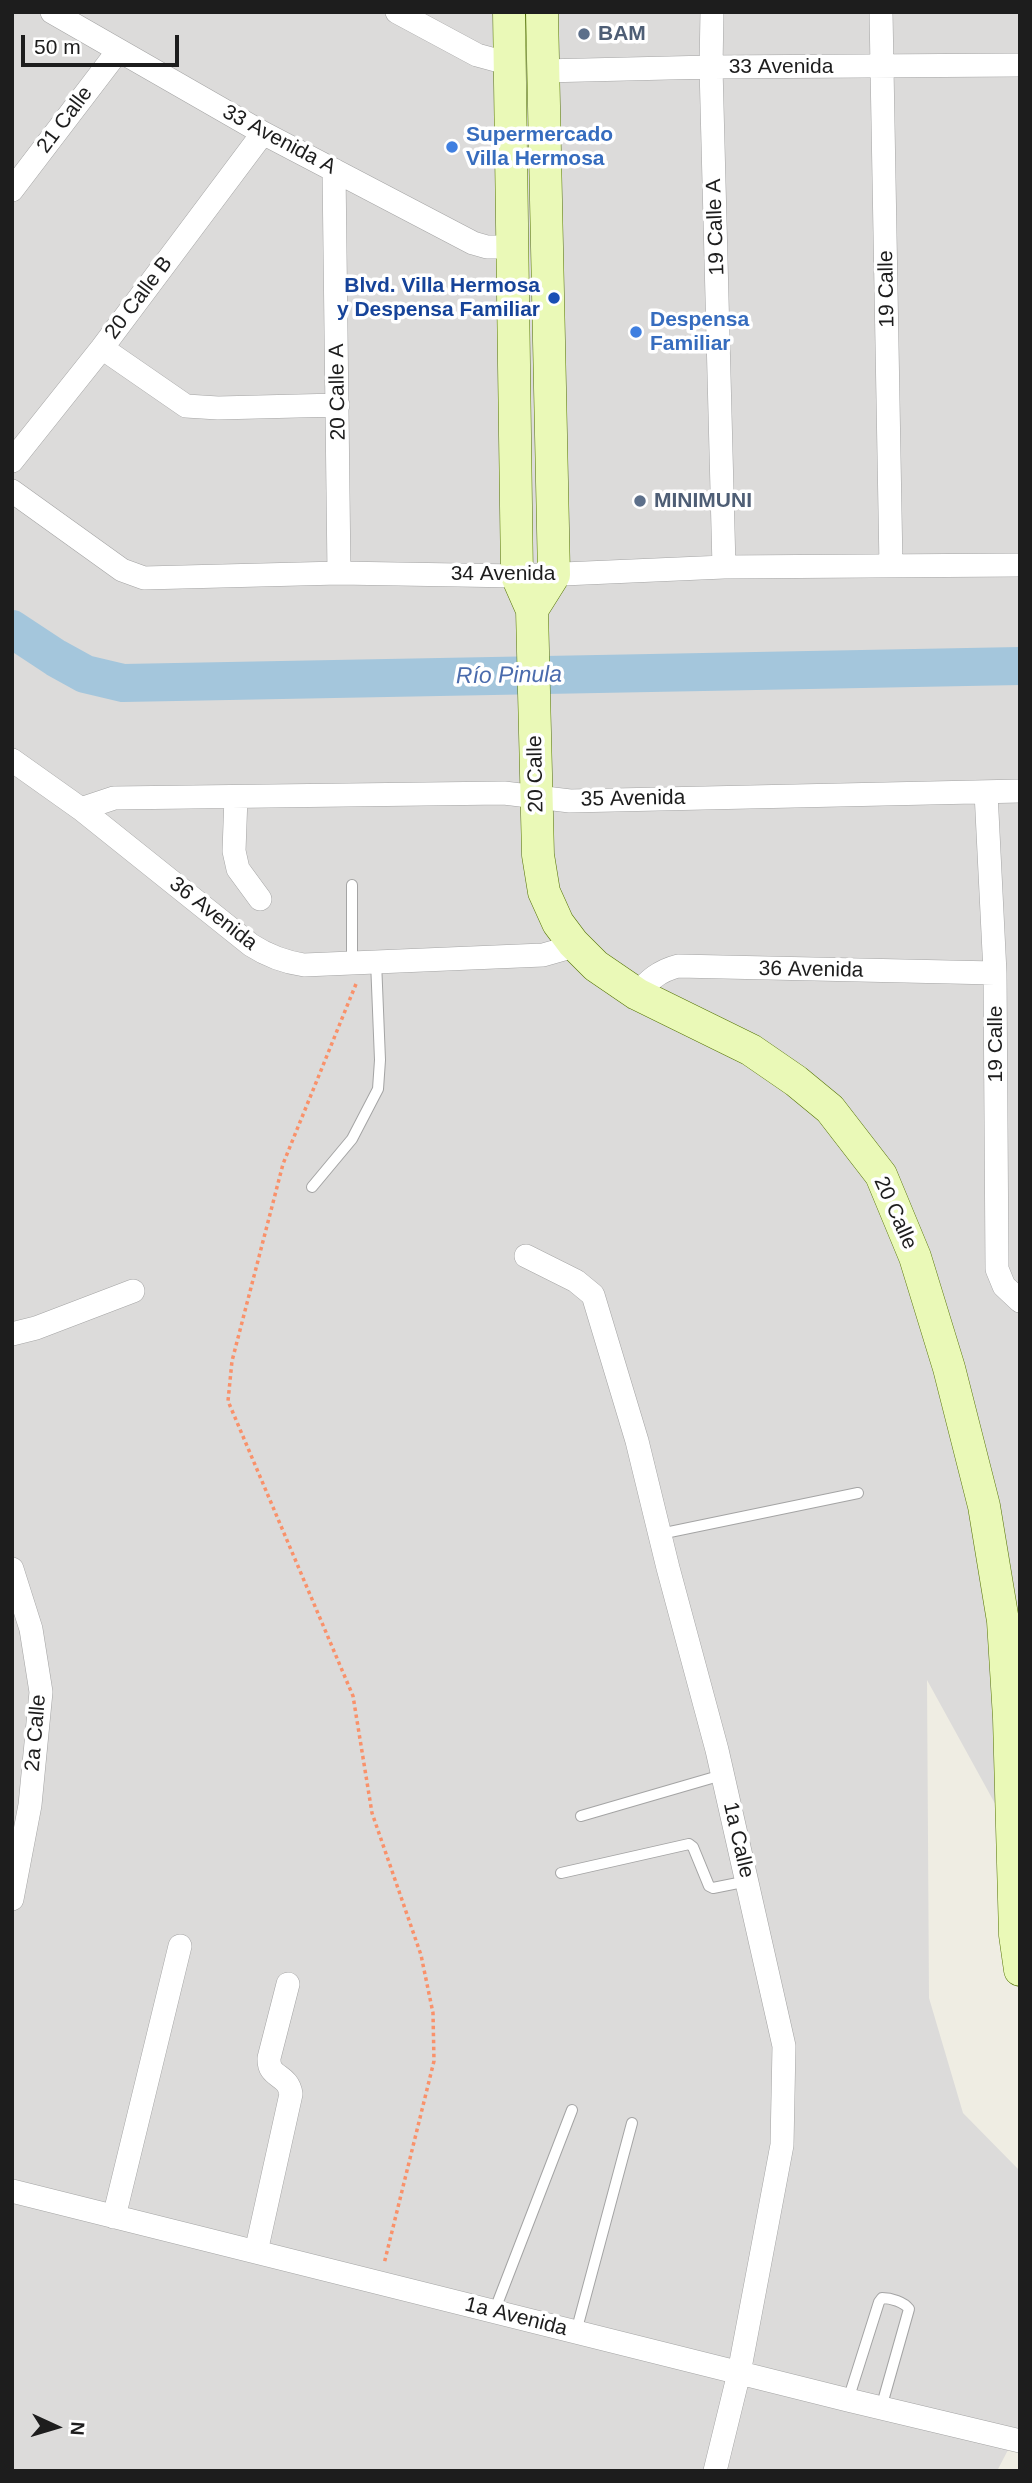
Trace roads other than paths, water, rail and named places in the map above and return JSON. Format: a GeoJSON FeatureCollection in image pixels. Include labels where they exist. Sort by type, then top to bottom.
{"type":"FeatureCollection","features":[{"type":"Feature","properties":{"kind":"main road","name":"20 Calle"},"geometry":{"type":"LineString","coordinates":[[509,12],[517,576],[533,624],[538,855],[544,892],[558,923],[596,966],[637,995],[751,1050],[796,1081],[830,1110],[881,1175],[915,1257],[949,1368],[984,1506],[1003,1621],[1009,1718],[1015,1935],[1020,1970]]}},
{"type":"Feature","properties":{"kind":"main road"},"geometry":{"type":"LineString","coordinates":[[533,624],[554,575],[542,12]]}},
{"type":"Feature","properties":{"kind":"main road"},"geometry":{"type":"LineString","coordinates":[[510,64],[528,72],[544,143]]}},
{"type":"Feature","properties":{"kind":"street","name":"33 Avenida A"},"geometry":{"type":"LineString","coordinates":[[51,12],[263,133],[473,243],[486,247],[512,247]]}},
{"type":"Feature","properties":{"kind":"street"},"geometry":{"type":"LineString","coordinates":[[397,12],[477,55],[510,64]]}},
{"type":"Feature","properties":{"kind":"street","name":"19 Calle A"},"geometry":{"type":"LineString","coordinates":[[712,12],[711,67],[724,567]]}},
{"type":"Feature","properties":{"kind":"street","name":"19 Calle"},"geometry":{"type":"LineString","coordinates":[[881,12],[891,566]]}},
{"type":"Feature","properties":{"kind":"street","name":"21 Calle"},"geometry":{"type":"LineString","coordinates":[[12,190],[118,51]]}},
{"type":"Feature","properties":{"kind":"street","name":"33 Avenida"},"geometry":{"type":"LineString","coordinates":[[542,71],[1020,65]]}},
{"type":"Feature","properties":{"kind":"street","name":"20 Calle B"},"geometry":{"type":"LineString","coordinates":[[12,461],[102,348],[263,133]]}},
{"type":"Feature","properties":{"kind":"street","name":"20 Calle A"},"geometry":{"type":"LineString","coordinates":[[334,170],[339,573]]}},
{"type":"Feature","properties":{"kind":"street"},"geometry":{"type":"LineString","coordinates":[[102,348],[186,405],[218,408],[338,405]]}},
{"type":"Feature","properties":{"kind":"street","name":"34 Avenida"},"geometry":{"type":"LineString","coordinates":[[12,491],[122,570],[144,578],[339,573],[517,576],[724,567],[1020,565]]}},
{"type":"Feature","properties":{"kind":"street","name":"36 Avenida"},"geometry":{"type":"LineString","coordinates":[[12,760],[81,810],[251,945],[285,962],[304,965],[543,955],[564,949],[573,943]]}},
{"type":"Feature","properties":{"kind":"street","name":"35 Avenida"},"geometry":{"type":"LineString","coordinates":[[81,810],[114,799],[504,793],[570,801],[1020,791]]}},
{"type":"Feature","properties":{"kind":"street","name":"19 Calle"},"geometry":{"type":"LineString","coordinates":[[986,792],[995,973],[998,1269],[1000,1278],[1015,1297]]}},
{"type":"Feature","properties":{"kind":"street"},"geometry":{"type":"LineString","coordinates":[[236,797],[234,851],[239,869],[260,899]]}},
{"type":"Feature","properties":{"kind":"street","name":"36 Avenida"},"geometry":{"type":"LineString","coordinates":[[637,995],[649,979],[662,970],[678,966],[995,973]]}},
{"type":"Feature","properties":{"kind":"street","name":"1a Calle"},"geometry":{"type":"LineString","coordinates":[[526,1256],[576,1280],[593,1295],[637,1441],[722,1775],[784,2046],[782,2145],[739,2373],[715,2471]]}},
{"type":"Feature","properties":{"kind":"street"},"geometry":{"type":"LineString","coordinates":[[12,1334],[36,1328],[133,1291]]}},
{"type":"Feature","properties":{"kind":"street","name":"2a Calle"},"geometry":{"type":"LineString","coordinates":[[12,1569],[19,1611],[31,1629],[41,1692],[30,1805],[12,1899]]}},
{"type":"Feature","properties":{"kind":"street"},"geometry":{"type":"LineString","coordinates":[[114,2217],[180,1946]]}},
{"type":"Feature","properties":{"kind":"street"},"geometry":{"type":"LineString","coordinates":[[256,2252],[291,2094],[290,2085],[269,2067],[288,1984]]}},
{"type":"Feature","properties":{"kind":"street","name":"1a Avenida"},"geometry":{"type":"LineString","coordinates":[[12,2191],[1020,2441]]}},
{"type":"Feature","properties":{"kind":"lane"},"geometry":{"type":"LineString","coordinates":[[312,1188],[352,1139],[378,1089],[380,1060],[352,885]]}},
{"type":"Feature","properties":{"kind":"lane"},"geometry":{"type":"LineString","coordinates":[[660,1534],[858,1493]]}},
{"type":"Feature","properties":{"kind":"lane"},"geometry":{"type":"LineString","coordinates":[[581,1816],[722,1775]]}},
{"type":"Feature","properties":{"kind":"lane"},"geometry":{"type":"LineString","coordinates":[[561,1873],[689,1844],[693,1846],[709,1886],[713,1888],[748,1881]]}},
{"type":"Feature","properties":{"kind":"lane"},"geometry":{"type":"LineString","coordinates":[[494,2312],[572,2110]]}},
{"type":"Feature","properties":{"kind":"lane"},"geometry":{"type":"LineString","coordinates":[[576,2332],[632,2123]]}},
{"type":"Feature","properties":{"kind":"lane"},"geometry":{"type":"LineString","coordinates":[[848,2400],[879,2302],[888,2298],[906,2305],[909,2309],[881,2408]]}},
{"type":"Feature","properties":{"kind":"waterway","name":"Río Pinula"},"geometry":{"type":"LineString","coordinates":[[12,629],[85,674],[123,683],[1020,666]]}},
{"type":"Feature","properties":{"kind":"place","name":"BAM"},"geometry":{"type":"Point","coordinates":[584,34]}},
{"type":"Feature","properties":{"kind":"place","name":"Supermercado Villa Hermosa"},"geometry":{"type":"Point","coordinates":[452,147]}},
{"type":"Feature","properties":{"kind":"place","name":"Blvd. Villa Hermosa y Despensa Familiar"},"geometry":{"type":"Point","coordinates":[554,298]}},
{"type":"Feature","properties":{"kind":"place","name":"Despensa Familiar"},"geometry":{"type":"Point","coordinates":[636,332]}},
{"type":"Feature","properties":{"kind":"place","name":"MINIMUNI"},"geometry":{"type":"Point","coordinates":[640,501]}}]}
